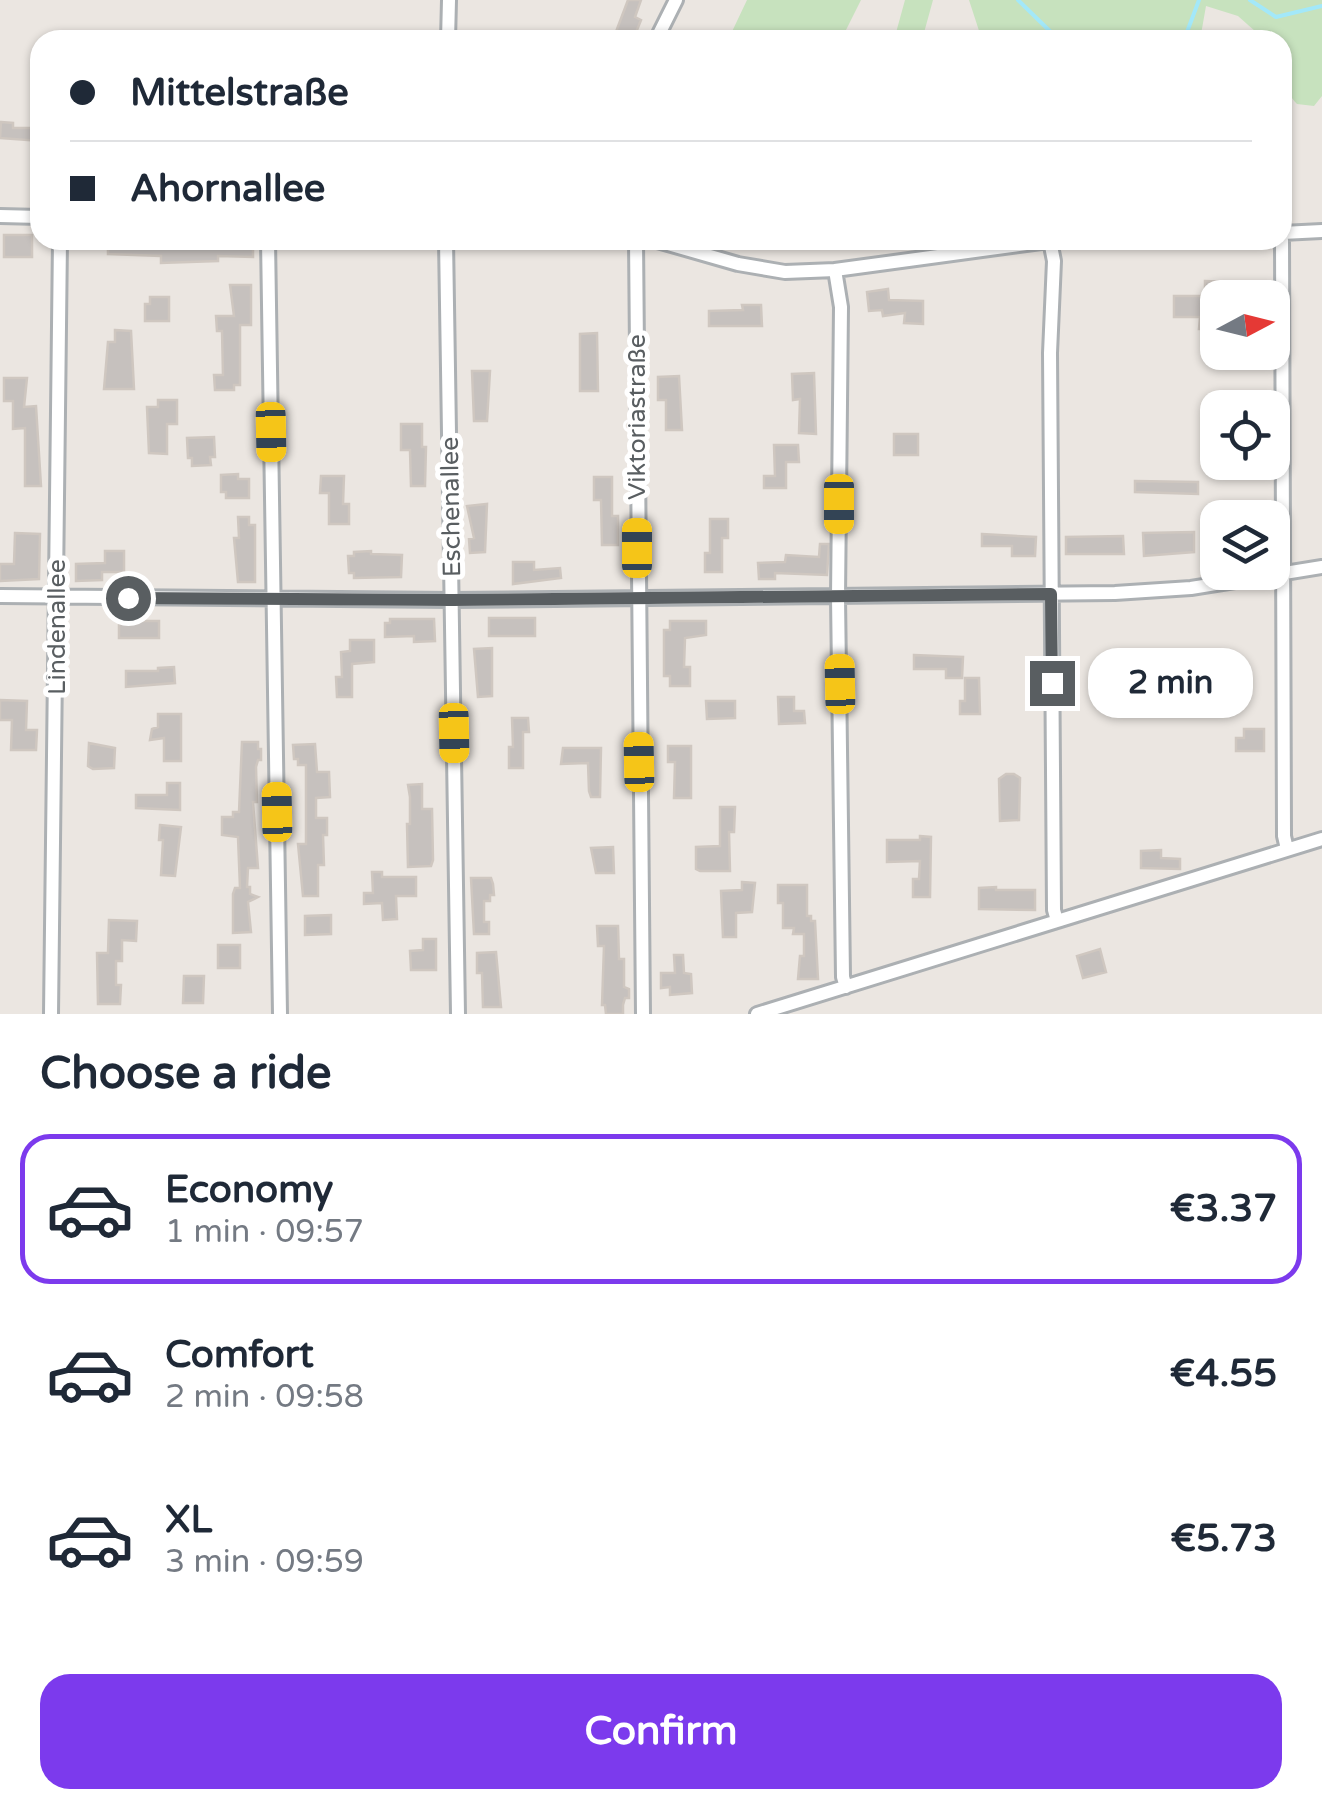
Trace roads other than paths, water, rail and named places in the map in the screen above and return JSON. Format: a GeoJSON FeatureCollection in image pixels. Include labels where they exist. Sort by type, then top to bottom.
{"type":"FeatureCollection","features":[{"type":"Feature","properties":{"kind":"street"},"geometry":{"type":"LineString","coordinates":[[448,30],[449,0]]}},
{"type":"Feature","properties":{"kind":"street"},"geometry":{"type":"LineString","coordinates":[[661,30],[676,0]]}},
{"type":"Feature","properties":{"kind":"street"},"geometry":{"type":"LineString","coordinates":[[0,216],[30,217]]}},
{"type":"Feature","properties":{"kind":"street"},"geometry":{"type":"LineString","coordinates":[[1292,236],[1322,231]]}},
{"type":"Feature","properties":{"kind":"street","name":"Lindenallee"},"geometry":{"type":"LineString","coordinates":[[51,1014],[60,250]]}},
{"type":"Feature","properties":{"kind":"street"},"geometry":{"type":"LineString","coordinates":[[268,250],[280,1014]]}},
{"type":"Feature","properties":{"kind":"street","name":"Eschenallee"},"geometry":{"type":"LineString","coordinates":[[446,250],[458,1014]]}},
{"type":"Feature","properties":{"kind":"street","name":"Viktoriastraße"},"geometry":{"type":"LineString","coordinates":[[636,250],[643,1014]]}},
{"type":"Feature","properties":{"kind":"street"},"geometry":{"type":"LineString","coordinates":[[691,250],[764,270],[835,270],[991,250]]}},
{"type":"Feature","properties":{"kind":"street"},"geometry":{"type":"LineString","coordinates":[[1053,250],[1051,594],[1054,910],[1058,921]]}},
{"type":"Feature","properties":{"kind":"street"},"geometry":{"type":"LineString","coordinates":[[1282,250],[1284,500]]}},
{"type":"Feature","properties":{"kind":"street"},"geometry":{"type":"LineString","coordinates":[[835,270],[841,307],[838,596],[842,977],[846,987]]}},
{"type":"Feature","properties":{"kind":"street"},"geometry":{"type":"LineString","coordinates":[[1290,572],[1322,567]]}},
{"type":"Feature","properties":{"kind":"street"},"geometry":{"type":"LineString","coordinates":[[0,596],[637,599],[1051,594],[1164,591],[1200,586]]}},
{"type":"Feature","properties":{"kind":"street"},"geometry":{"type":"LineString","coordinates":[[1284,590],[1284,836],[1288,849]]}},
{"type":"Feature","properties":{"kind":"street"},"geometry":{"type":"LineString","coordinates":[[757,1014],[1322,838]]}},
{"type":"Feature","properties":{"kind":"waterway"},"geometry":{"type":"LineString","coordinates":[[1018,0],[1049,30]]}},
{"type":"Feature","properties":{"kind":"waterway"},"geometry":{"type":"LineString","coordinates":[[1188,30],[1199,0]]}},
{"type":"Feature","properties":{"kind":"waterway"},"geometry":{"type":"LineString","coordinates":[[1250,0],[1276,17],[1322,6]]}}]}
